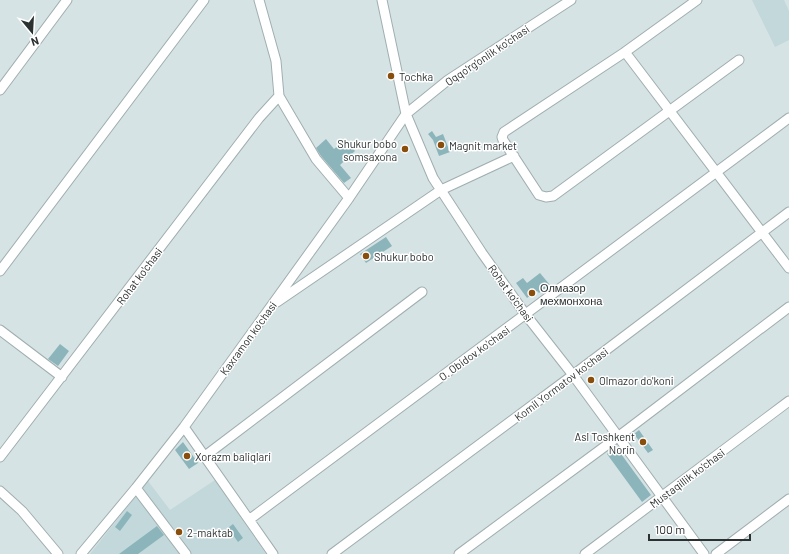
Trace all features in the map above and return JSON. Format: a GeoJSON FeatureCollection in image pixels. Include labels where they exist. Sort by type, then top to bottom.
{"type":"FeatureCollection","features":[{"type":"Feature","properties":{"kind":"street"},"geometry":{"type":"LineString","coordinates":[[0,90],[67,0]]}},
{"type":"Feature","properties":{"kind":"street"},"geometry":{"type":"LineString","coordinates":[[0,271],[204,0]]}},
{"type":"Feature","properties":{"kind":"street"},"geometry":{"type":"LineString","coordinates":[[259,0],[276,61],[279,96],[316,159],[349,198]]}},
{"type":"Feature","properties":{"kind":"street","name":"Rohat ko'chasi"},"geometry":{"type":"LineString","coordinates":[[382,0],[406,114],[433,178],[482,253],[526,315],[619,436],[704,554]]}},
{"type":"Feature","properties":{"kind":"street","name":"Oqqo'rg'onlik ko'chasi"},"geometry":{"type":"LineString","coordinates":[[406,114],[448,80],[571,0]]}},
{"type":"Feature","properties":{"kind":"street"},"geometry":{"type":"LineString","coordinates":[[697,0],[625,52],[504,132],[502,136],[503,140],[539,194],[546,197],[553,196],[739,60]]}},
{"type":"Feature","properties":{"kind":"street"},"geometry":{"type":"LineString","coordinates":[[625,52],[789,268]]}},
{"type":"Feature","properties":{"kind":"street","name":"Rohat ko'chasi"},"geometry":{"type":"LineString","coordinates":[[0,457],[259,118],[279,96]]}},
{"type":"Feature","properties":{"kind":"street","name":"Kaxramon ko'chasi"},"geometry":{"type":"LineString","coordinates":[[81,554],[184,427],[349,198],[406,114]]}},
{"type":"Feature","properties":{"kind":"street","name":"O. Obidov ko'chasi"},"geometry":{"type":"LineString","coordinates":[[250,519],[789,118]]}},
{"type":"Feature","properties":{"kind":"street"},"geometry":{"type":"LineString","coordinates":[[271,306],[442,190],[514,156]]}},
{"type":"Feature","properties":{"kind":"street","name":"Komil Yormatov ko'chasi"},"geometry":{"type":"LineString","coordinates":[[332,554],[789,212]]}},
{"type":"Feature","properties":{"kind":"street"},"geometry":{"type":"LineString","coordinates":[[205,456],[422,292]]}},
{"type":"Feature","properties":{"kind":"street"},"geometry":{"type":"LineString","coordinates":[[459,554],[619,436],[789,307]]}},
{"type":"Feature","properties":{"kind":"street"},"geometry":{"type":"LineString","coordinates":[[0,330],[62,377]]}},
{"type":"Feature","properties":{"kind":"street","name":"Mustaqillik ko'chasi"},"geometry":{"type":"LineString","coordinates":[[585,554],[789,401]]}},
{"type":"Feature","properties":{"kind":"street"},"geometry":{"type":"LineString","coordinates":[[184,427],[250,519],[273,554]]}},
{"type":"Feature","properties":{"kind":"street"},"geometry":{"type":"LineString","coordinates":[[136,488],[186,554]]}},
{"type":"Feature","properties":{"kind":"street"},"geometry":{"type":"LineString","coordinates":[[0,491],[22,511],[58,554]]}},
{"type":"Feature","properties":{"kind":"street"},"geometry":{"type":"LineString","coordinates":[[716,554],[789,499]]}},
{"type":"Feature","properties":{"kind":"shaded area"},"geometry":{"type":"Polygon","coordinates":[[[752,0],[784,0],[789,11],[789,40],[775,47],[752,0]]]}},
{"type":"Feature","properties":{"kind":"shaded area","name":"2-maktab"},"geometry":{"type":"Polygon","coordinates":[[[215,480],[266,554],[90,554],[148,481],[170,510],[215,480]]]}},
{"type":"Feature","properties":{"kind":"building","name":"Magnit market"},"geometry":{"type":"Polygon","coordinates":[[[432,131],[436,137],[443,134],[450,152],[439,156],[433,140],[428,134],[432,131]]]}},
{"type":"Feature","properties":{"kind":"building"},"geometry":{"type":"Polygon","coordinates":[[[326,139],[334,149],[345,140],[355,151],[340,165],[351,178],[344,183],[316,148],[326,139]]]}},
{"type":"Feature","properties":{"kind":"building"},"geometry":{"type":"Polygon","coordinates":[[[386,237],[392,246],[366,263],[360,254],[386,237]]]}},
{"type":"Feature","properties":{"kind":"building"},"geometry":{"type":"Polygon","coordinates":[[[540,273],[550,285],[539,293],[537,291],[527,298],[516,283],[523,278],[527,283],[540,273]]]}},
{"type":"Feature","properties":{"kind":"building"},"geometry":{"type":"Polygon","coordinates":[[[60,344],[69,351],[58,366],[48,359],[60,344]]]}},
{"type":"Feature","properties":{"kind":"building","name":"Asl Toshkent Norin"},"geometry":{"type":"Polygon","coordinates":[[[639,430],[653,450],[648,453],[634,434],[639,430]]]}},
{"type":"Feature","properties":{"kind":"building","name":"Xorazm baliqlari"},"geometry":{"type":"Polygon","coordinates":[[[183,442],[198,463],[189,469],[175,450],[183,442]]]}},
{"type":"Feature","properties":{"kind":"building"},"geometry":{"type":"Polygon","coordinates":[[[616,447],[651,495],[642,502],[607,454],[616,447]]]}},
{"type":"Feature","properties":{"kind":"building"},"geometry":{"type":"Polygon","coordinates":[[[127,511],[132,515],[120,531],[115,527],[127,511]]]}},
{"type":"Feature","properties":{"kind":"building"},"geometry":{"type":"Polygon","coordinates":[[[233,524],[243,538],[238,542],[228,528],[233,524]]]}},
{"type":"Feature","properties":{"kind":"building"},"geometry":{"type":"Polygon","coordinates":[[[157,526],[164,535],[138,554],[119,554],[157,526]]]}},
{"type":"Feature","properties":{"kind":"place","name":"Tochka"},"geometry":{"type":"Point","coordinates":[391,76]}},
{"type":"Feature","properties":{"kind":"place","name":"Magnit market"},"geometry":{"type":"Point","coordinates":[441,145]}},
{"type":"Feature","properties":{"kind":"place","name":"Shukur bobo somsaxona"},"geometry":{"type":"Point","coordinates":[405,149]}},
{"type":"Feature","properties":{"kind":"place","name":"Shukur bobo"},"geometry":{"type":"Point","coordinates":[366,256]}},
{"type":"Feature","properties":{"kind":"place","name":"Олмазор мехмонхона"},"geometry":{"type":"Point","coordinates":[532,293]}},
{"type":"Feature","properties":{"kind":"place","name":"Olmazor do'koni"},"geometry":{"type":"Point","coordinates":[591,380]}},
{"type":"Feature","properties":{"kind":"place","name":"Asl Toshkent Norin"},"geometry":{"type":"Point","coordinates":[643,442]}},
{"type":"Feature","properties":{"kind":"place","name":"Xorazm baliqlari"},"geometry":{"type":"Point","coordinates":[187,456]}},
{"type":"Feature","properties":{"kind":"place","name":"2-maktab"},"geometry":{"type":"Point","coordinates":[179,532]}}]}
